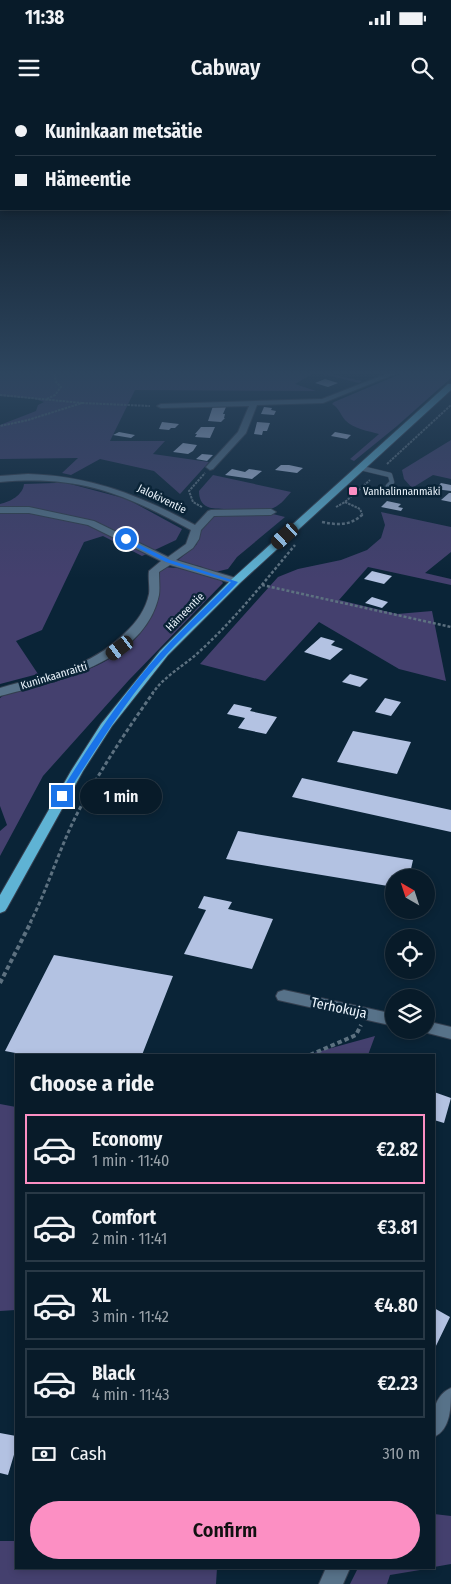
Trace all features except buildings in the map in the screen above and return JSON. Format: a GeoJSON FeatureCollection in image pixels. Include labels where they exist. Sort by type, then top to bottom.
{"type":"FeatureCollection","features":[{"type":"Feature","properties":{"kind":"highway","name":"Hämeentie"},"geometry":{"type":"LineString","coordinates":[[0,908],[54,808],[107,724],[164,653],[235,582],[390,441]]}},
{"type":"Feature","properties":{"kind":"street"},"geometry":{"type":"LineString","coordinates":[[210,467],[234,441]]}},
{"type":"Feature","properties":{"kind":"street","name":"Jalokiventie"},"geometry":{"type":"LineString","coordinates":[[0,479],[64,477],[96,484],[147,503],[196,529]]}},
{"type":"Feature","properties":{"kind":"street"},"geometry":{"type":"LineString","coordinates":[[0,510],[38,511],[91,522],[168,561],[235,582]]}},
{"type":"Feature","properties":{"kind":"street"},"geometry":{"type":"LineString","coordinates":[[211,513],[271,512]]}},
{"type":"Feature","properties":{"kind":"street","name":"Kuninkaanraitti"},"geometry":{"type":"LineString","coordinates":[[0,692],[92,665],[120,648],[142,622],[149,607],[154,593],[154,570],[190,546],[196,529],[211,513]]}},
{"type":"Feature","properties":{"kind":"street","name":"Terhokuja"},"geometry":{"type":"LineString","coordinates":[[284,996],[385,1018]]}},
{"type":"Feature","properties":{"kind":"street"},"geometry":{"type":"LineString","coordinates":[[435,1030],[451,1033]]}},
{"type":"Feature","properties":{"kind":"street"},"geometry":{"type":"LineString","coordinates":[[435,1424],[451,1399]]}},
{"type":"Feature","properties":{"kind":"street"},"geometry":{"type":"LineString","coordinates":[[330,1584],[338,1569]]}},
{"type":"Feature","properties":{"kind":"lane"},"geometry":{"type":"LineString","coordinates":[[361,468],[380,471],[390,475],[392,482],[388,486],[390,489],[402,492]]}},
{"type":"Feature","properties":{"kind":"path"},"geometry":{"type":"LineString","coordinates":[[332,510],[363,488],[412,441]]}},
{"type":"Feature","properties":{"kind":"path"},"geometry":{"type":"LineString","coordinates":[[210,467],[189,491],[193,502],[211,513]]}},
{"type":"Feature","properties":{"kind":"path"},"geometry":{"type":"LineString","coordinates":[[356,488],[363,488]]}},
{"type":"Feature","properties":{"kind":"path"},"geometry":{"type":"LineString","coordinates":[[348,495],[352,497]]}},
{"type":"Feature","properties":{"kind":"path"},"geometry":{"type":"LineString","coordinates":[[322,522],[344,524],[356,522],[362,515],[360,509],[345,502]]}},
{"type":"Feature","properties":{"kind":"path"},"geometry":{"type":"LineString","coordinates":[[0,983],[42,900],[77,814],[130,725],[158,685],[200,652],[262,585],[297,541]]}},
{"type":"Feature","properties":{"kind":"path"},"geometry":{"type":"LineString","coordinates":[[262,585],[451,627]]}},
{"type":"Feature","properties":{"kind":"path"},"geometry":{"type":"LineString","coordinates":[[312,1054],[356,1035],[367,1014]]}},
{"type":"Feature","properties":{"kind":"shaded area"},"geometry":{"type":"Polygon","coordinates":[[[0,441],[165,441],[153,454],[209,462],[180,494],[154,471],[100,459],[71,475],[62,473],[78,458],[0,459],[0,441]]]}},
{"type":"Feature","properties":{"kind":"shaded area"},"geometry":{"type":"Polygon","coordinates":[[[371,441],[378,441],[354,461],[350,459],[371,441]]]}},
{"type":"Feature","properties":{"kind":"shaded area"},"geometry":{"type":"Polygon","coordinates":[[[451,441],[451,479],[433,475],[412,488],[404,479],[402,470],[451,441]]]}},
{"type":"Feature","properties":{"kind":"shaded area"},"geometry":{"type":"Polygon","coordinates":[[[213,475],[291,492],[279,505],[270,509],[212,508],[202,502],[199,491],[213,475]]]}},
{"type":"Feature","properties":{"kind":"shaded area"},"geometry":{"type":"Polygon","coordinates":[[[59,481],[127,499],[182,529],[176,540],[142,556],[103,536],[84,542],[42,630],[16,641],[38,674],[0,684],[0,504],[8,502],[15,497],[21,491],[24,484],[55,483],[59,481]]]}},
{"type":"Feature","properties":{"kind":"shaded area"},"geometry":{"type":"Polygon","coordinates":[[[381,512],[451,527],[451,552],[425,573],[451,579],[451,585],[368,567],[339,600],[397,614],[432,611],[446,681],[399,669],[319,622],[265,681],[200,664],[278,577],[298,569],[341,560],[367,550],[381,538],[385,525],[381,512]]]}},
{"type":"Feature","properties":{"kind":"shaded area"},"geometry":{"type":"Polygon","coordinates":[[[269,513],[285,517],[237,557],[228,569],[211,573],[202,567],[191,566],[177,561],[197,544],[198,530],[214,515],[269,513]]]}},
{"type":"Feature","properties":{"kind":"shaded area"},"geometry":{"type":"Polygon","coordinates":[[[163,567],[178,568],[220,579],[223,583],[129,680],[43,776],[0,856],[0,831],[7,825],[0,806],[0,698],[4,695],[75,675],[98,665],[118,653],[136,638],[150,618],[159,594],[159,571],[163,567]]]}},
{"type":"Feature","properties":{"kind":"shaded area"},"geometry":{"type":"Polygon","coordinates":[[[375,1036],[368,1054],[312,1054],[375,1036]]]}},
{"type":"Feature","properties":{"kind":"shaded area"},"geometry":{"type":"Polygon","coordinates":[[[0,1104],[15,1107],[15,1310],[0,1311],[0,1104]]]}},
{"type":"Feature","properties":{"kind":"shaded area"},"geometry":{"type":"Polygon","coordinates":[[[435,1514],[451,1516],[451,1564],[435,1567],[435,1514]]]}},
{"type":"Feature","properties":{"kind":"shaded area"},"geometry":{"type":"Polygon","coordinates":[[[0,1541],[15,1541],[15,1569],[217,1569],[216,1584],[0,1584],[0,1541]]]}},
{"type":"Feature","properties":{"kind":"shaded area"},"geometry":{"type":"Polygon","coordinates":[[[358,1569],[426,1569],[390,1575],[387,1584],[350,1584],[358,1569]]]}},
{"type":"Feature","properties":{"kind":"place","name":"Vanhalinnanmäki"},"geometry":{"type":"Point","coordinates":[353,491]}},
{"type":"Feature","properties":{"kind":"route"},"geometry":{"type":"LineString","coordinates":[[62,796],[107,724],[140,680],[204,611],[235,582],[180,566],[126,539]]}}]}
